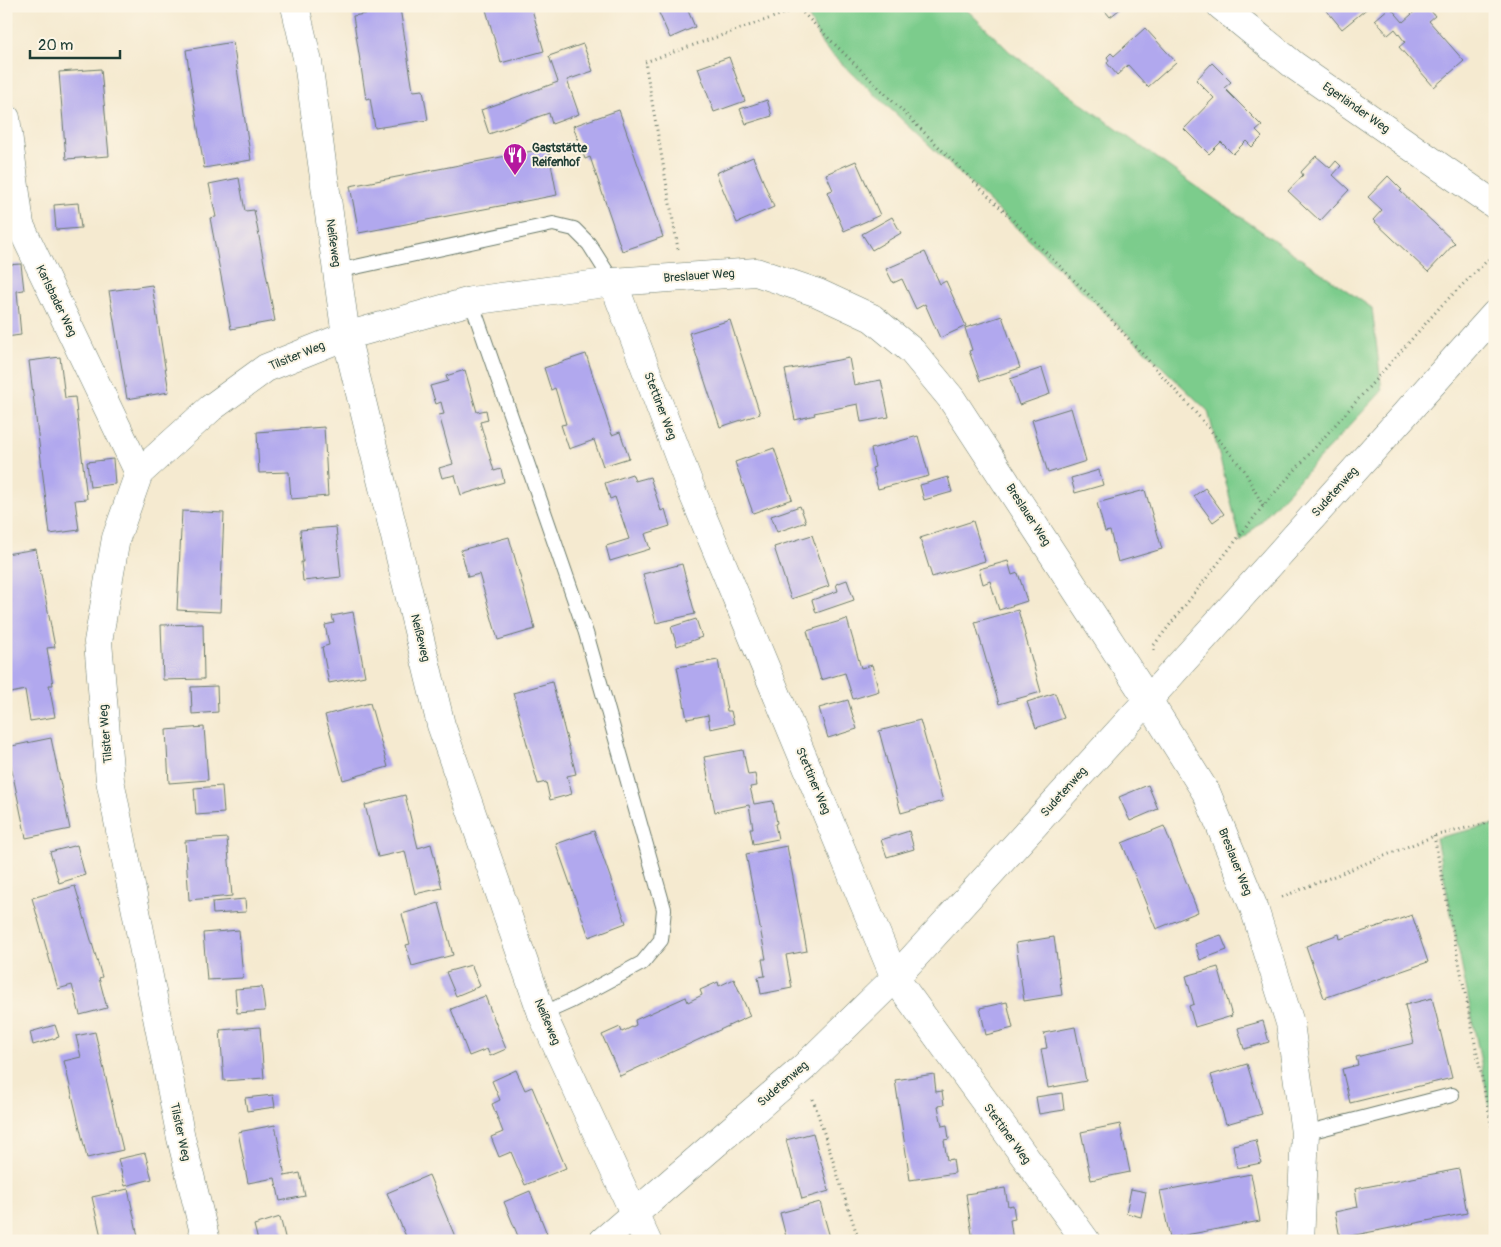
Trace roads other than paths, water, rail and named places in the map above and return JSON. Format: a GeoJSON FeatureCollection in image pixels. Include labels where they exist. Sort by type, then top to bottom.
{"type":"FeatureCollection","features":[{"type":"Feature","properties":{"kind":"street","name":"Neißeweg"},"geometry":{"type":"LineString","coordinates":[[294,6],[308,62],[346,336],[441,725],[542,1014],[647,1241]]}},
{"type":"Feature","properties":{"kind":"street","name":"Egerländer Weg"},"geometry":{"type":"LineString","coordinates":[[1221,6],[1295,66],[1495,205]]}},
{"type":"Feature","properties":{"kind":"street","name":"Karlsbader Weg"},"geometry":{"type":"LineString","coordinates":[[6,118],[20,225],[139,473]]}},
{"type":"Feature","properties":{"kind":"street","name":"Breslauer Weg"},"geometry":{"type":"LineString","coordinates":[[346,336],[472,301],[613,282],[756,272],[818,293],[872,318],[912,351],[951,398],[1207,794],[1254,908],[1290,1024],[1305,1133],[1300,1241]]}},
{"type":"Feature","properties":{"kind":"street","name":"Stettiner Weg"},"geometry":{"type":"LineString","coordinates":[[613,282],[689,484],[895,978],[1086,1241]]}},
{"type":"Feature","properties":{"kind":"street","name":"Sudetenweg"},"geometry":{"type":"LineString","coordinates":[[603,1241],[803,1068],[895,978],[1495,314]]}},
{"type":"Feature","properties":{"kind":"street","name":"Tilsiter Weg"},"geometry":{"type":"LineString","coordinates":[[206,1241],[179,1129],[110,780],[98,642],[116,538],[139,473],[211,408],[266,368],[346,336]]}},
{"type":"Feature","properties":{"kind":"lane"},"geometry":{"type":"LineString","coordinates":[[337,271],[553,224],[574,229],[589,244],[613,282]]}},
{"type":"Feature","properties":{"kind":"lane"},"geometry":{"type":"LineString","coordinates":[[472,301],[586,633],[664,909],[661,940],[642,963],[571,1001],[542,1014]]}},
{"type":"Feature","properties":{"kind":"lane"},"geometry":{"type":"LineString","coordinates":[[1305,1133],[1452,1095]]}},
{"type":"Feature","properties":{"kind":"place","name":"Gaststätte Reifenhof"},"geometry":{"type":"Point","coordinates":[515,176]}}]}
